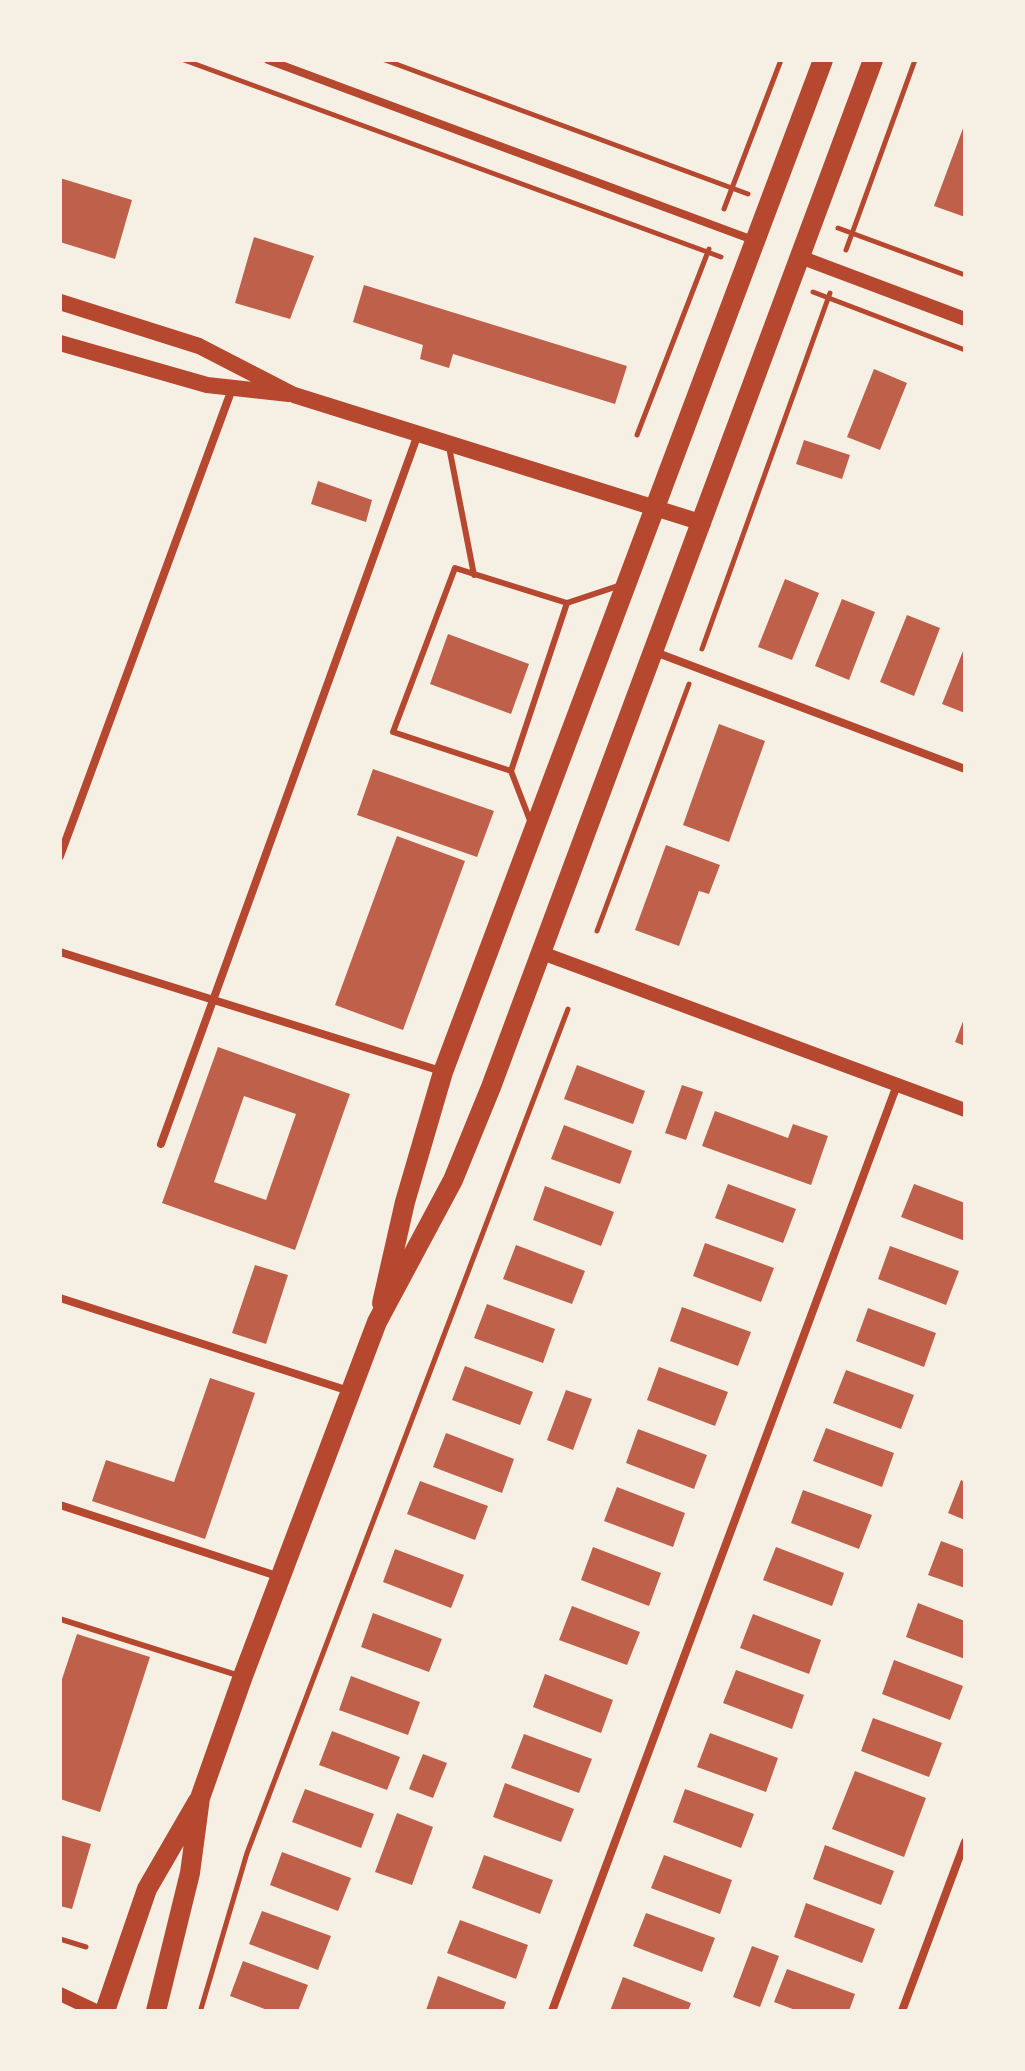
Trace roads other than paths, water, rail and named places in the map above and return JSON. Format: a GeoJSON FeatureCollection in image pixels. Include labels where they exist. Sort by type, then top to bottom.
{"type":"FeatureCollection","features":[{"type":"Feature","properties":{"kind":"main road"},"geometry":{"type":"LineString","coordinates":[[105,2011],[147,1889],[200,1798],[377,1322],[405,1202],[443,1072],[823,60]]}},
{"type":"Feature","properties":{"kind":"main road"},"geometry":{"type":"LineString","coordinates":[[377,1322],[453,1180],[542,953],[873,60]]}},
{"type":"Feature","properties":{"kind":"main road"},"geometry":{"type":"LineString","coordinates":[[60,302],[199,346],[294,395],[703,523]]}},
{"type":"Feature","properties":{"kind":"main road"},"geometry":{"type":"LineString","coordinates":[[60,343],[232,389],[294,395]]}},
{"type":"Feature","properties":{"kind":"main road"},"geometry":{"type":"LineString","coordinates":[[156,2011],[190,1873],[200,1798]]}},
{"type":"Feature","properties":{"kind":"street"},"geometry":{"type":"LineString","coordinates":[[268,60],[754,241]]}},
{"type":"Feature","properties":{"kind":"street"},"geometry":{"type":"LineString","coordinates":[[800,257],[965,319]]}},
{"type":"Feature","properties":{"kind":"street"},"geometry":{"type":"LineString","coordinates":[[60,856],[232,389]]}},
{"type":"Feature","properties":{"kind":"street"},"geometry":{"type":"LineString","coordinates":[[161,1144],[211,999],[419,433]]}},
{"type":"Feature","properties":{"kind":"street"},"geometry":{"type":"LineString","coordinates":[[654,652],[965,769]]}},
{"type":"Feature","properties":{"kind":"street"},"geometry":{"type":"LineString","coordinates":[[60,952],[443,1072]]}},
{"type":"Feature","properties":{"kind":"street"},"geometry":{"type":"LineString","coordinates":[[542,953],[965,1110]]}},
{"type":"Feature","properties":{"kind":"street"},"geometry":{"type":"LineString","coordinates":[[552,2011],[897,1085]]}},
{"type":"Feature","properties":{"kind":"street"},"geometry":{"type":"LineString","coordinates":[[60,1298],[351,1392]]}},
{"type":"Feature","properties":{"kind":"street"},"geometry":{"type":"LineString","coordinates":[[60,1505],[280,1577]]}},
{"type":"Feature","properties":{"kind":"street"},"geometry":{"type":"LineString","coordinates":[[902,2011],[965,1842]]}},
{"type":"Feature","properties":{"kind":"street"},"geometry":{"type":"LineString","coordinates":[[60,1994],[96,2011]]}},
{"type":"Feature","properties":{"kind":"lane"},"geometry":{"type":"LineString","coordinates":[[449,443],[474,575]]}},
{"type":"Feature","properties":{"kind":"lane"},"geometry":{"type":"LineString","coordinates":[[511,771],[393,732],[455,568],[567,603],[625,584]]}},
{"type":"Feature","properties":{"kind":"lane"},"geometry":{"type":"LineString","coordinates":[[533,830],[511,771],[567,603]]}},
{"type":"Feature","properties":{"kind":"lane"},"geometry":{"type":"LineString","coordinates":[[60,1619],[243,1676]]}}]}
